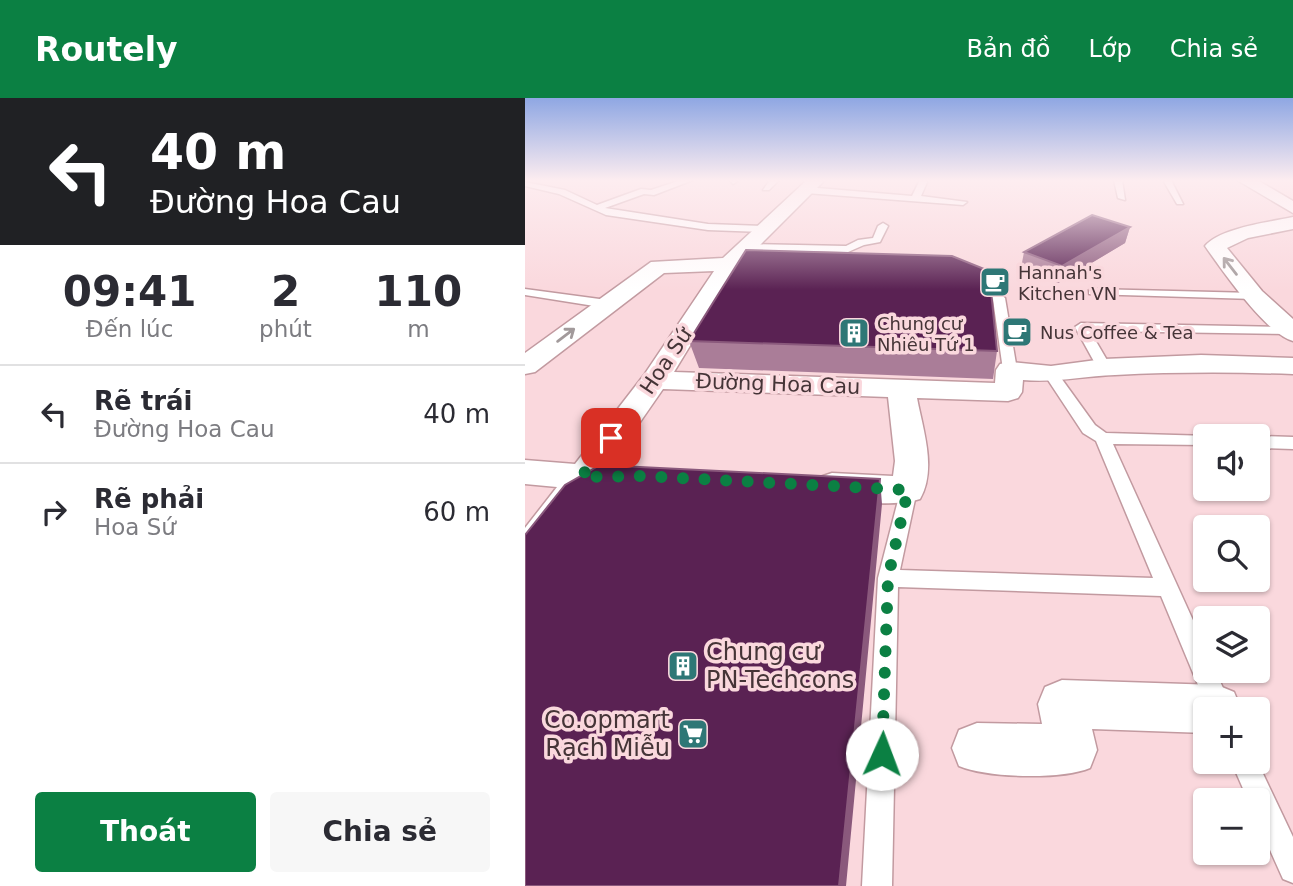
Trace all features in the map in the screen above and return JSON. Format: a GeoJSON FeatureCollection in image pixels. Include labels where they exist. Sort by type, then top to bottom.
{"type":"FeatureCollection","features":[{"type":"Feature","properties":{"kind":"street","name":"Hoa Sứ"},"geometry":{"type":"LineString","coordinates":[[525,557],[581,477],[655,380],[739,259],[777,217]]}},
{"type":"Feature","properties":{"kind":"street"},"geometry":{"type":"LineString","coordinates":[[1292,332],[1254,296],[1215,246],[1243,234],[1293,223]]}},
{"type":"Feature","properties":{"kind":"street"},"geometry":{"type":"LineString","coordinates":[[525,366],[659,267],[739,259]]}},
{"type":"Feature","properties":{"kind":"street"},"geometry":{"type":"LineString","coordinates":[[1010,370],[1051,374],[1104,367],[1201,363],[1293,366]]}},
{"type":"Feature","properties":{"kind":"street","name":"Đường Hoa Cau"},"geometry":{"type":"LineString","coordinates":[[655,380],[1009,392],[1010,370]]}},
{"type":"Feature","properties":{"kind":"street"},"geometry":{"type":"LineString","coordinates":[[802,485],[908,490],[912,461],[901,388]]}},
{"type":"Feature","properties":{"kind":"street"},"geometry":{"type":"LineString","coordinates":[[525,471],[581,477],[656,477]]}},
{"type":"Feature","properties":{"kind":"street"},"geometry":{"type":"LineString","coordinates":[[977,748],[1072,750],[1062,704],[1193,708]]}},
{"type":"Feature","properties":{"kind":"lane"},"geometry":{"type":"LineString","coordinates":[[636,217],[695,226],[763,229]]}},
{"type":"Feature","properties":{"kind":"lane"},"geometry":{"type":"LineString","coordinates":[[739,259],[848,249],[862,242],[877,240],[883,226]]}},
{"type":"Feature","properties":{"kind":"lane"},"geometry":{"type":"LineString","coordinates":[[956,273],[969,274],[999,298],[1010,370]]}},
{"type":"Feature","properties":{"kind":"lane"},"geometry":{"type":"LineString","coordinates":[[525,292],[607,304]]}},
{"type":"Feature","properties":{"kind":"lane"},"geometry":{"type":"LineString","coordinates":[[1093,292],[1254,296]]}},
{"type":"Feature","properties":{"kind":"lane"},"geometry":{"type":"LineString","coordinates":[[1104,367],[1081,327],[1292,332]]}},
{"type":"Feature","properties":{"kind":"lane"},"geometry":{"type":"LineString","coordinates":[[1051,374],[1089,429],[1103,438],[1193,440]]}},
{"type":"Feature","properties":{"kind":"lane"},"geometry":{"type":"LineString","coordinates":[[1103,438],[1214,697]]}},
{"type":"Feature","properties":{"kind":"lane"},"geometry":{"type":"LineString","coordinates":[[1270,442],[1293,443]]}},
{"type":"Feature","properties":{"kind":"lane"},"geometry":{"type":"LineString","coordinates":[[877,886],[888,578],[908,490]]}},
{"type":"Feature","properties":{"kind":"lane"},"geometry":{"type":"LineString","coordinates":[[888,578],[1167,587]]}},
{"type":"Feature","properties":{"kind":"lane"},"geometry":{"type":"LineString","coordinates":[[1250,774],[1293,869]]}},
{"type":"Feature","properties":{"kind":"building"},"geometry":{"type":"Polygon","coordinates":[[[1089,217],[1098,217],[1130,227],[1062,266],[1024,252],[1089,217]]]}},
{"type":"Feature","properties":{"kind":"building","name":"Chung cư Nhiêu Tứ 1"},"geometry":{"type":"Polygon","coordinates":[[[746,250],[952,256],[989,271],[997,351],[689,341],[746,250]]]}},
{"type":"Feature","properties":{"kind":"building","name":"Chung cư PN-Techcons"},"geometry":{"type":"Polygon","coordinates":[[[600,465],[880,479],[839,886],[525,886],[525,535],[565,485],[600,465]]]}},
{"type":"Feature","properties":{"kind":"place","name":"Hannah's Kitchen VN"},"geometry":{"type":"Point","coordinates":[995,282]}},
{"type":"Feature","properties":{"kind":"place","name":"Nus Coffee & Tea"},"geometry":{"type":"Point","coordinates":[1017,332]}},
{"type":"Feature","properties":{"kind":"place","name":"Chung cư Nhiêu Tứ 1"},"geometry":{"type":"Point","coordinates":[854,333]}},
{"type":"Feature","properties":{"kind":"place","name":"Chung cư PN-Techcons"},"geometry":{"type":"Point","coordinates":[683,666]}},
{"type":"Feature","properties":{"kind":"place","name":"Co.opmart Rạch Miễu"},"geometry":{"type":"Point","coordinates":[693,734]}},
{"type":"Feature","properties":{"kind":"route"},"geometry":{"type":"LineString","coordinates":[[611,438],[581,477],[642,476],[908,490],[888,578],[882,754]]}}]}
